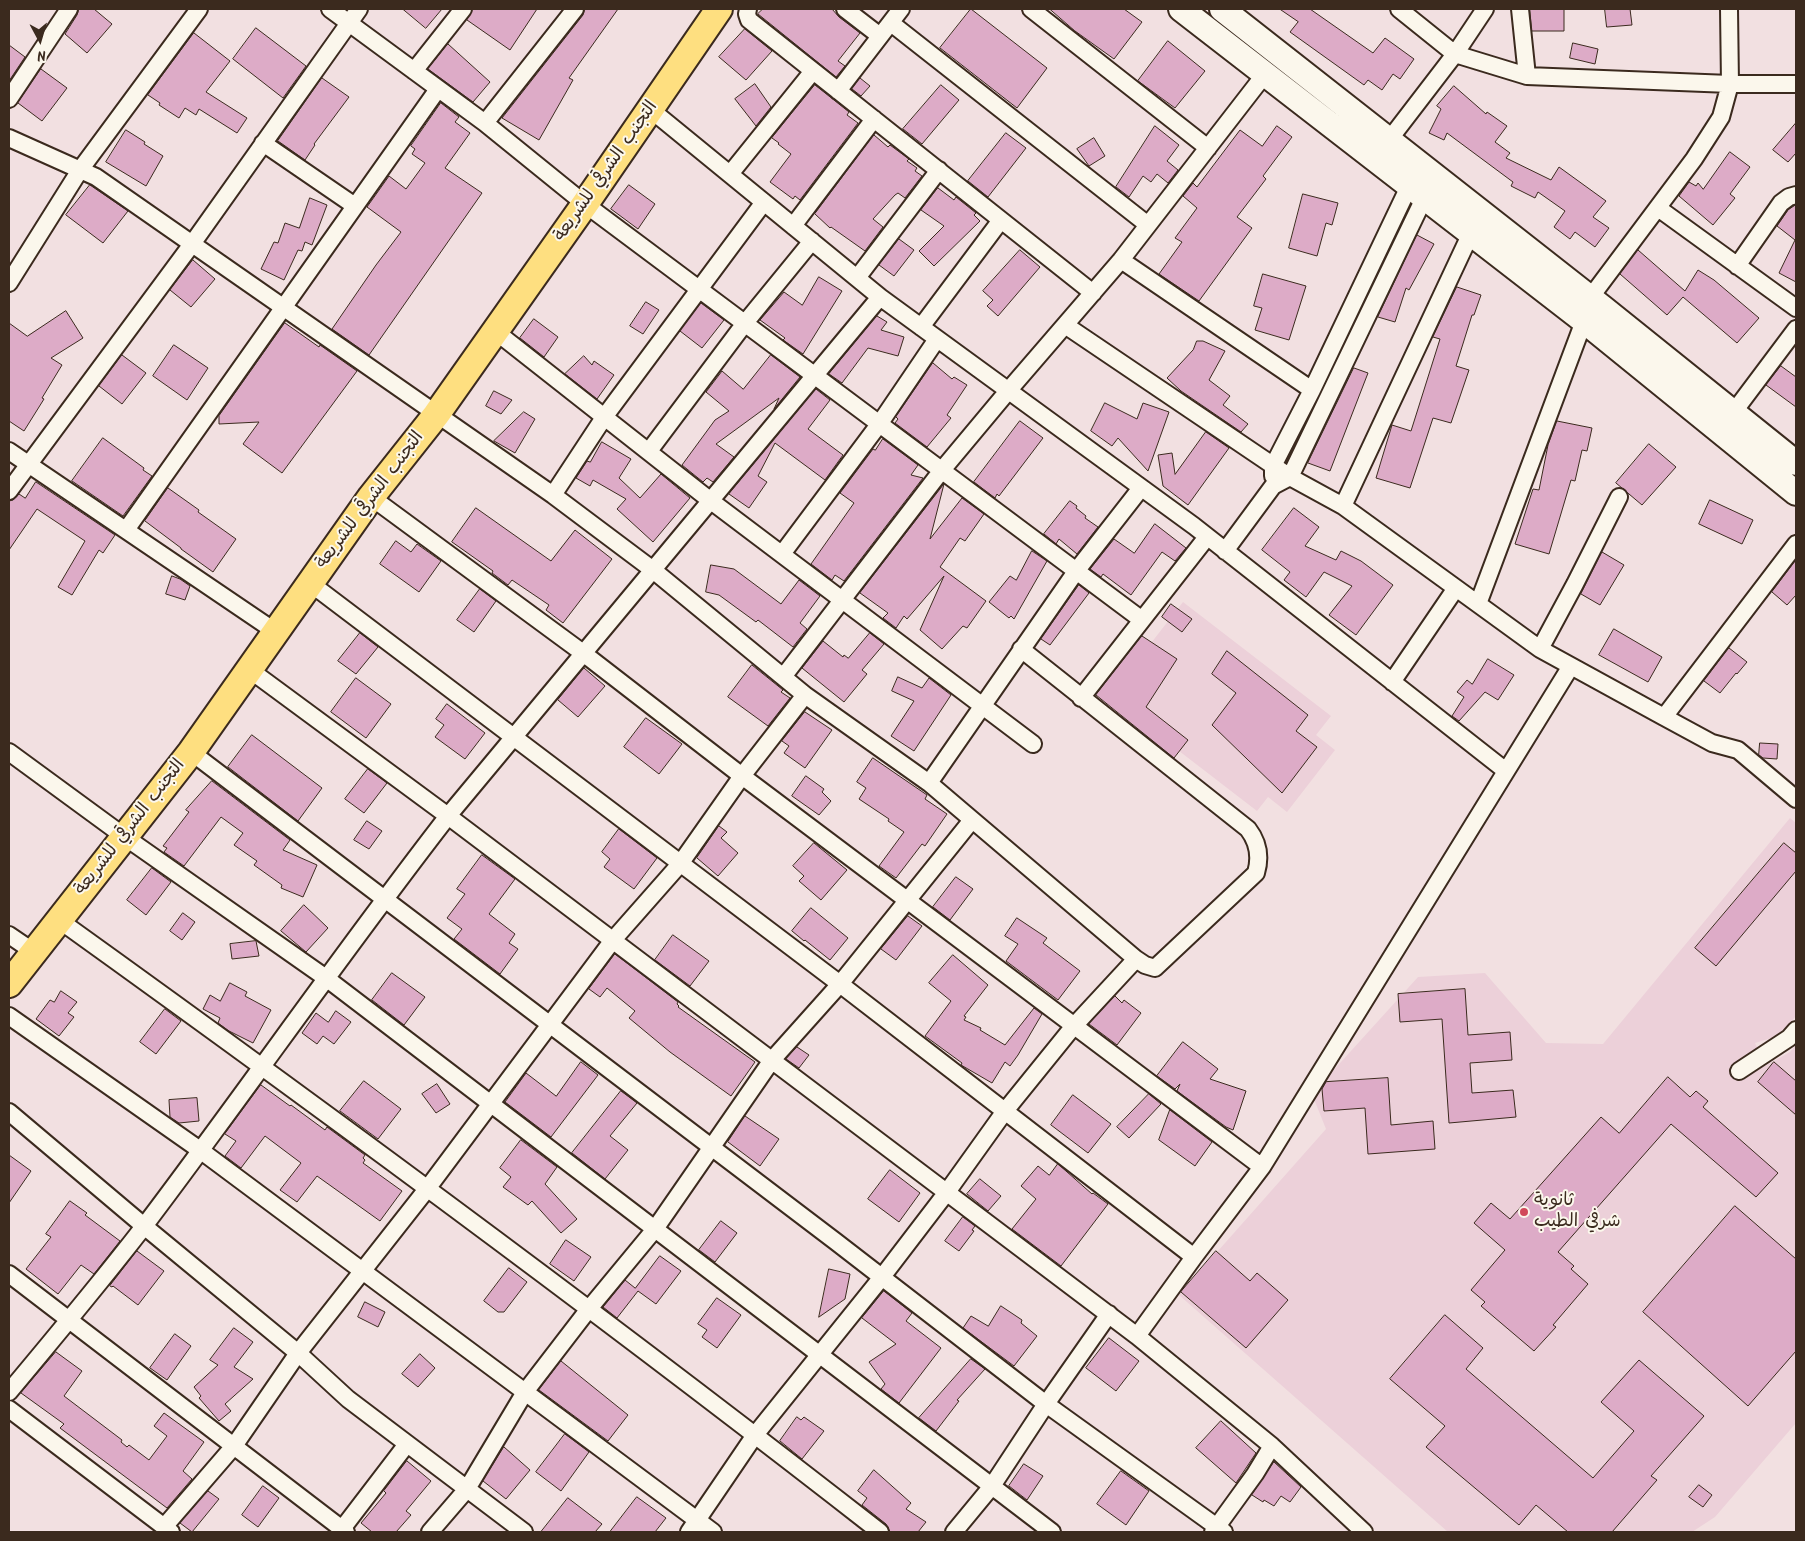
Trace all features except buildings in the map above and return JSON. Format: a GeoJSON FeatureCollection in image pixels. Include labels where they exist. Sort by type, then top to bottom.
{"type":"FeatureCollection","features":[{"type":"Feature","properties":{"kind":"main road","name":"التجنب الشرقي للشريعة"},"geometry":{"type":"LineString","coordinates":[[9,984],[191,752],[371,497],[436,415],[586,204],[719,9]]}},
{"type":"Feature","properties":{"kind":"main road"},"geometry":{"type":"LineString","coordinates":[[1181,9],[1265,74],[1590,298],[1796,463]]}},
{"type":"Feature","properties":{"kind":"main road"},"geometry":{"type":"LineString","coordinates":[[1222,9],[1389,140],[1422,181],[1471,234],[1584,321],[1796,493]]}},
{"type":"Feature","properties":{"kind":"street"},"geometry":{"type":"LineString","coordinates":[[9,99],[69,9]]}},
{"type":"Feature","properties":{"kind":"street"},"geometry":{"type":"LineString","coordinates":[[9,283],[80,170],[199,9]]}},
{"type":"Feature","properties":{"kind":"street"},"geometry":{"type":"LineString","coordinates":[[330,9],[485,123],[586,204],[1078,570],[1142,620]]}},
{"type":"Feature","properties":{"kind":"street"},"geometry":{"type":"LineString","coordinates":[[9,491],[192,244],[359,9]]}},
{"type":"Feature","properties":{"kind":"street"},"geometry":{"type":"LineString","coordinates":[[414,71],[462,9]]}},
{"type":"Feature","properties":{"kind":"street"},"geometry":{"type":"LineString","coordinates":[[485,123],[574,9]]}},
{"type":"Feature","properties":{"kind":"street"},"geometry":{"type":"LineString","coordinates":[[748,9],[749,20],[1093,292]]}},
{"type":"Feature","properties":{"kind":"street"},"geometry":{"type":"LineString","coordinates":[[845,9],[886,29],[1148,225]]}},
{"type":"Feature","properties":{"kind":"street"},"geometry":{"type":"LineString","coordinates":[[838,91],[901,9]]}},
{"type":"Feature","properties":{"kind":"street"},"geometry":{"type":"LineString","coordinates":[[1031,9],[1208,148]]}},
{"type":"Feature","properties":{"kind":"street"},"geometry":{"type":"LineString","coordinates":[[1399,9],[1454,54],[1527,76],[1730,84],[1796,84]]}},
{"type":"Feature","properties":{"kind":"street"},"geometry":{"type":"LineString","coordinates":[[1389,140],[1454,54],[1485,9]]}},
{"type":"Feature","properties":{"kind":"street"},"geometry":{"type":"LineString","coordinates":[[1520,9],[1527,76]]}},
{"type":"Feature","properties":{"kind":"street"},"geometry":{"type":"LineString","coordinates":[[1590,298],[1694,159],[1720,117],[1730,84],[1729,9]]}},
{"type":"Feature","properties":{"kind":"street"},"geometry":{"type":"LineString","coordinates":[[730,174],[814,71]]}},
{"type":"Feature","properties":{"kind":"street"},"geometry":{"type":"LineString","coordinates":[[783,677],[942,470],[1121,260],[1265,74]]}},
{"type":"Feature","properties":{"kind":"street"},"geometry":{"type":"LineString","coordinates":[[126,530],[438,88]]}},
{"type":"Feature","properties":{"kind":"street"},"geometry":{"type":"LineString","coordinates":[[650,109],[880,298],[1207,537],[1506,771]]}},
{"type":"Feature","properties":{"kind":"street"},"geometry":{"type":"LineString","coordinates":[[792,226],[874,119]]}},
{"type":"Feature","properties":{"kind":"street"},"geometry":{"type":"LineString","coordinates":[[9,138],[96,177],[553,495],[653,570],[805,695],[929,783],[1136,959],[1150,968],[1157,967],[1256,872],[1259,864],[1259,851],[1255,838],[1248,829],[1021,649]]}},
{"type":"Feature","properties":{"kind":"street"},"geometry":{"type":"LineString","coordinates":[[263,143],[355,206]]}},
{"type":"Feature","properties":{"kind":"street"},"geometry":{"type":"LineString","coordinates":[[857,278],[939,170]]}},
{"type":"Feature","properties":{"kind":"street"},"geometry":{"type":"LineString","coordinates":[[1273,486],[1274,466],[1422,181]]}},
{"type":"Feature","properties":{"kind":"street"},"geometry":{"type":"LineString","coordinates":[[1225,551],[1273,486],[1290,477],[1422,181]]}},
{"type":"Feature","properties":{"kind":"street"},"geometry":{"type":"LineString","coordinates":[[1737,266],[1781,203],[1796,194]]}},
{"type":"Feature","properties":{"kind":"street"},"geometry":{"type":"LineString","coordinates":[[553,495],[605,416],[764,202]]}},
{"type":"Feature","properties":{"kind":"street"},"geometry":{"type":"LineString","coordinates":[[1658,208],[1796,308]]}},
{"type":"Feature","properties":{"kind":"street"},"geometry":{"type":"LineString","coordinates":[[921,327],[1001,220]]}},
{"type":"Feature","properties":{"kind":"street"},"geometry":{"type":"LineString","coordinates":[[1343,506],[1471,234]]}},
{"type":"Feature","properties":{"kind":"street"},"geometry":{"type":"LineString","coordinates":[[649,451],[745,323],[812,241]]}},
{"type":"Feature","properties":{"kind":"street"},"geometry":{"type":"LineString","coordinates":[[1121,260],[1312,390]]}},
{"type":"Feature","properties":{"kind":"street"},"geometry":{"type":"LineString","coordinates":[[9,1392],[144,1226],[385,898],[448,816],[880,298]]}},
{"type":"Feature","properties":{"kind":"street"},"geometry":{"type":"LineString","coordinates":[[1478,604],[1584,321]]}},
{"type":"Feature","properties":{"kind":"street"},"geometry":{"type":"LineString","coordinates":[[1065,325],[1290,477],[1343,506],[1540,649],[1712,743],[1738,750],[1796,799]]}},
{"type":"Feature","properties":{"kind":"street"},"geometry":{"type":"LineString","coordinates":[[1720,432],[1796,328]]}},
{"type":"Feature","properties":{"kind":"street"},"geometry":{"type":"LineString","coordinates":[[495,331],[711,501],[1033,744]]}},
{"type":"Feature","properties":{"kind":"street"},"geometry":{"type":"LineString","coordinates":[[782,554],[880,423],[937,339]]}},
{"type":"Feature","properties":{"kind":"street"},"geometry":{"type":"LineString","coordinates":[[9,451],[276,632]]}},
{"type":"Feature","properties":{"kind":"street"},"geometry":{"type":"LineString","coordinates":[[929,783],[1021,649],[1078,570],[1141,488]]}},
{"type":"Feature","properties":{"kind":"street"},"geometry":{"type":"LineString","coordinates":[[371,497],[583,653],[1073,1027],[1262,1167]]}},
{"type":"Feature","properties":{"kind":"street"},"geometry":{"type":"LineString","coordinates":[[1540,649],[1619,497]]}},
{"type":"Feature","properties":{"kind":"street"},"geometry":{"type":"LineString","coordinates":[[1081,698],[1207,537]]}},
{"type":"Feature","properties":{"kind":"street"},"geometry":{"type":"LineString","coordinates":[[1664,718],[1796,544]]}},
{"type":"Feature","properties":{"kind":"street"},"geometry":{"type":"LineString","coordinates":[[310,583],[840,984],[1194,1256]]}},
{"type":"Feature","properties":{"kind":"street"},"geometry":{"type":"LineString","coordinates":[[1392,682],[1456,588]]}},
{"type":"Feature","properties":{"kind":"street"},"geometry":{"type":"LineString","coordinates":[[1138,1336],[1194,1256],[1262,1167],[1571,666]]}},
{"type":"Feature","properties":{"kind":"street"},"geometry":{"type":"LineString","coordinates":[[250,670],[448,816],[1138,1336],[1272,1446],[1364,1532]]}},
{"type":"Feature","properties":{"kind":"street"},"geometry":{"type":"LineString","coordinates":[[9,1409],[167,1530],[234,1446],[298,1353],[361,1270],[427,1189],[613,940],[680,864],[742,776],[805,695]]}},
{"type":"Feature","properties":{"kind":"street"},"geometry":{"type":"LineString","coordinates":[[9,752],[124,837],[326,978],[1052,1532]]}},
{"type":"Feature","properties":{"kind":"street"},"geometry":{"type":"LineString","coordinates":[[191,752],[385,898],[1046,1404],[1218,1530],[1272,1446]]}},
{"type":"Feature","properties":{"kind":"street"},"geometry":{"type":"LineString","coordinates":[[430,1532],[466,1489],[525,1392],[588,1310],[655,1229],[772,1060],[840,984],[972,820]]}},
{"type":"Feature","properties":{"kind":"street"},"geometry":{"type":"LineString","coordinates":[[59,920],[262,1065],[755,1435],[880,1532]]}},
{"type":"Feature","properties":{"kind":"street"},"geometry":{"type":"LineString","coordinates":[[9,935],[34,952]]}},
{"type":"Feature","properties":{"kind":"street"},"geometry":{"type":"LineString","coordinates":[[693,1526],[755,1435],[882,1277],[947,1192],[1005,1111],[1073,1027],[1136,959]]}},
{"type":"Feature","properties":{"kind":"street"},"geometry":{"type":"LineString","coordinates":[[9,1016],[200,1150],[525,1392],[693,1526],[713,1532]]}},
{"type":"Feature","properties":{"kind":"street"},"geometry":{"type":"LineString","coordinates":[[1739,1071],[1789,1038],[1796,1030]]}},
{"type":"Feature","properties":{"kind":"street"},"geometry":{"type":"LineString","coordinates":[[9,1112],[298,1353],[348,1399],[524,1532]]}},
{"type":"Feature","properties":{"kind":"street"},"geometry":{"type":"LineString","coordinates":[[9,1274],[344,1531],[407,1444]]}},
{"type":"Feature","properties":{"kind":"street"},"geometry":{"type":"LineString","coordinates":[[954,1532],[992,1486],[1109,1314]]}},
{"type":"Feature","properties":{"kind":"shaded area"},"geometry":{"type":"Polygon","coordinates":[[[1183,602],[1331,716],[1316,735],[1335,750],[1287,812],[1268,797],[1257,811],[1109,697],[1183,602]]]}},
{"type":"Feature","properties":{"kind":"shaded area","name":"ثانوية شرفي الطيب"},"geometry":{"type":"Polygon","coordinates":[[[1790,818],[1796,823],[1796,1016],[1778,1036],[1755,1043],[1765,1066],[1790,1052],[1796,1045],[1796,1423],[1715,1517],[1692,1532],[1448,1532],[1179,1295],[1326,1129],[1312,1094],[1418,977],[1485,973],[1546,1043],[1603,1044],[1790,818]]]}},
{"type":"Feature","properties":{"kind":"place","name":"ثانوية شرفي الطيب"},"geometry":{"type":"Point","coordinates":[1524,1212]}}]}
